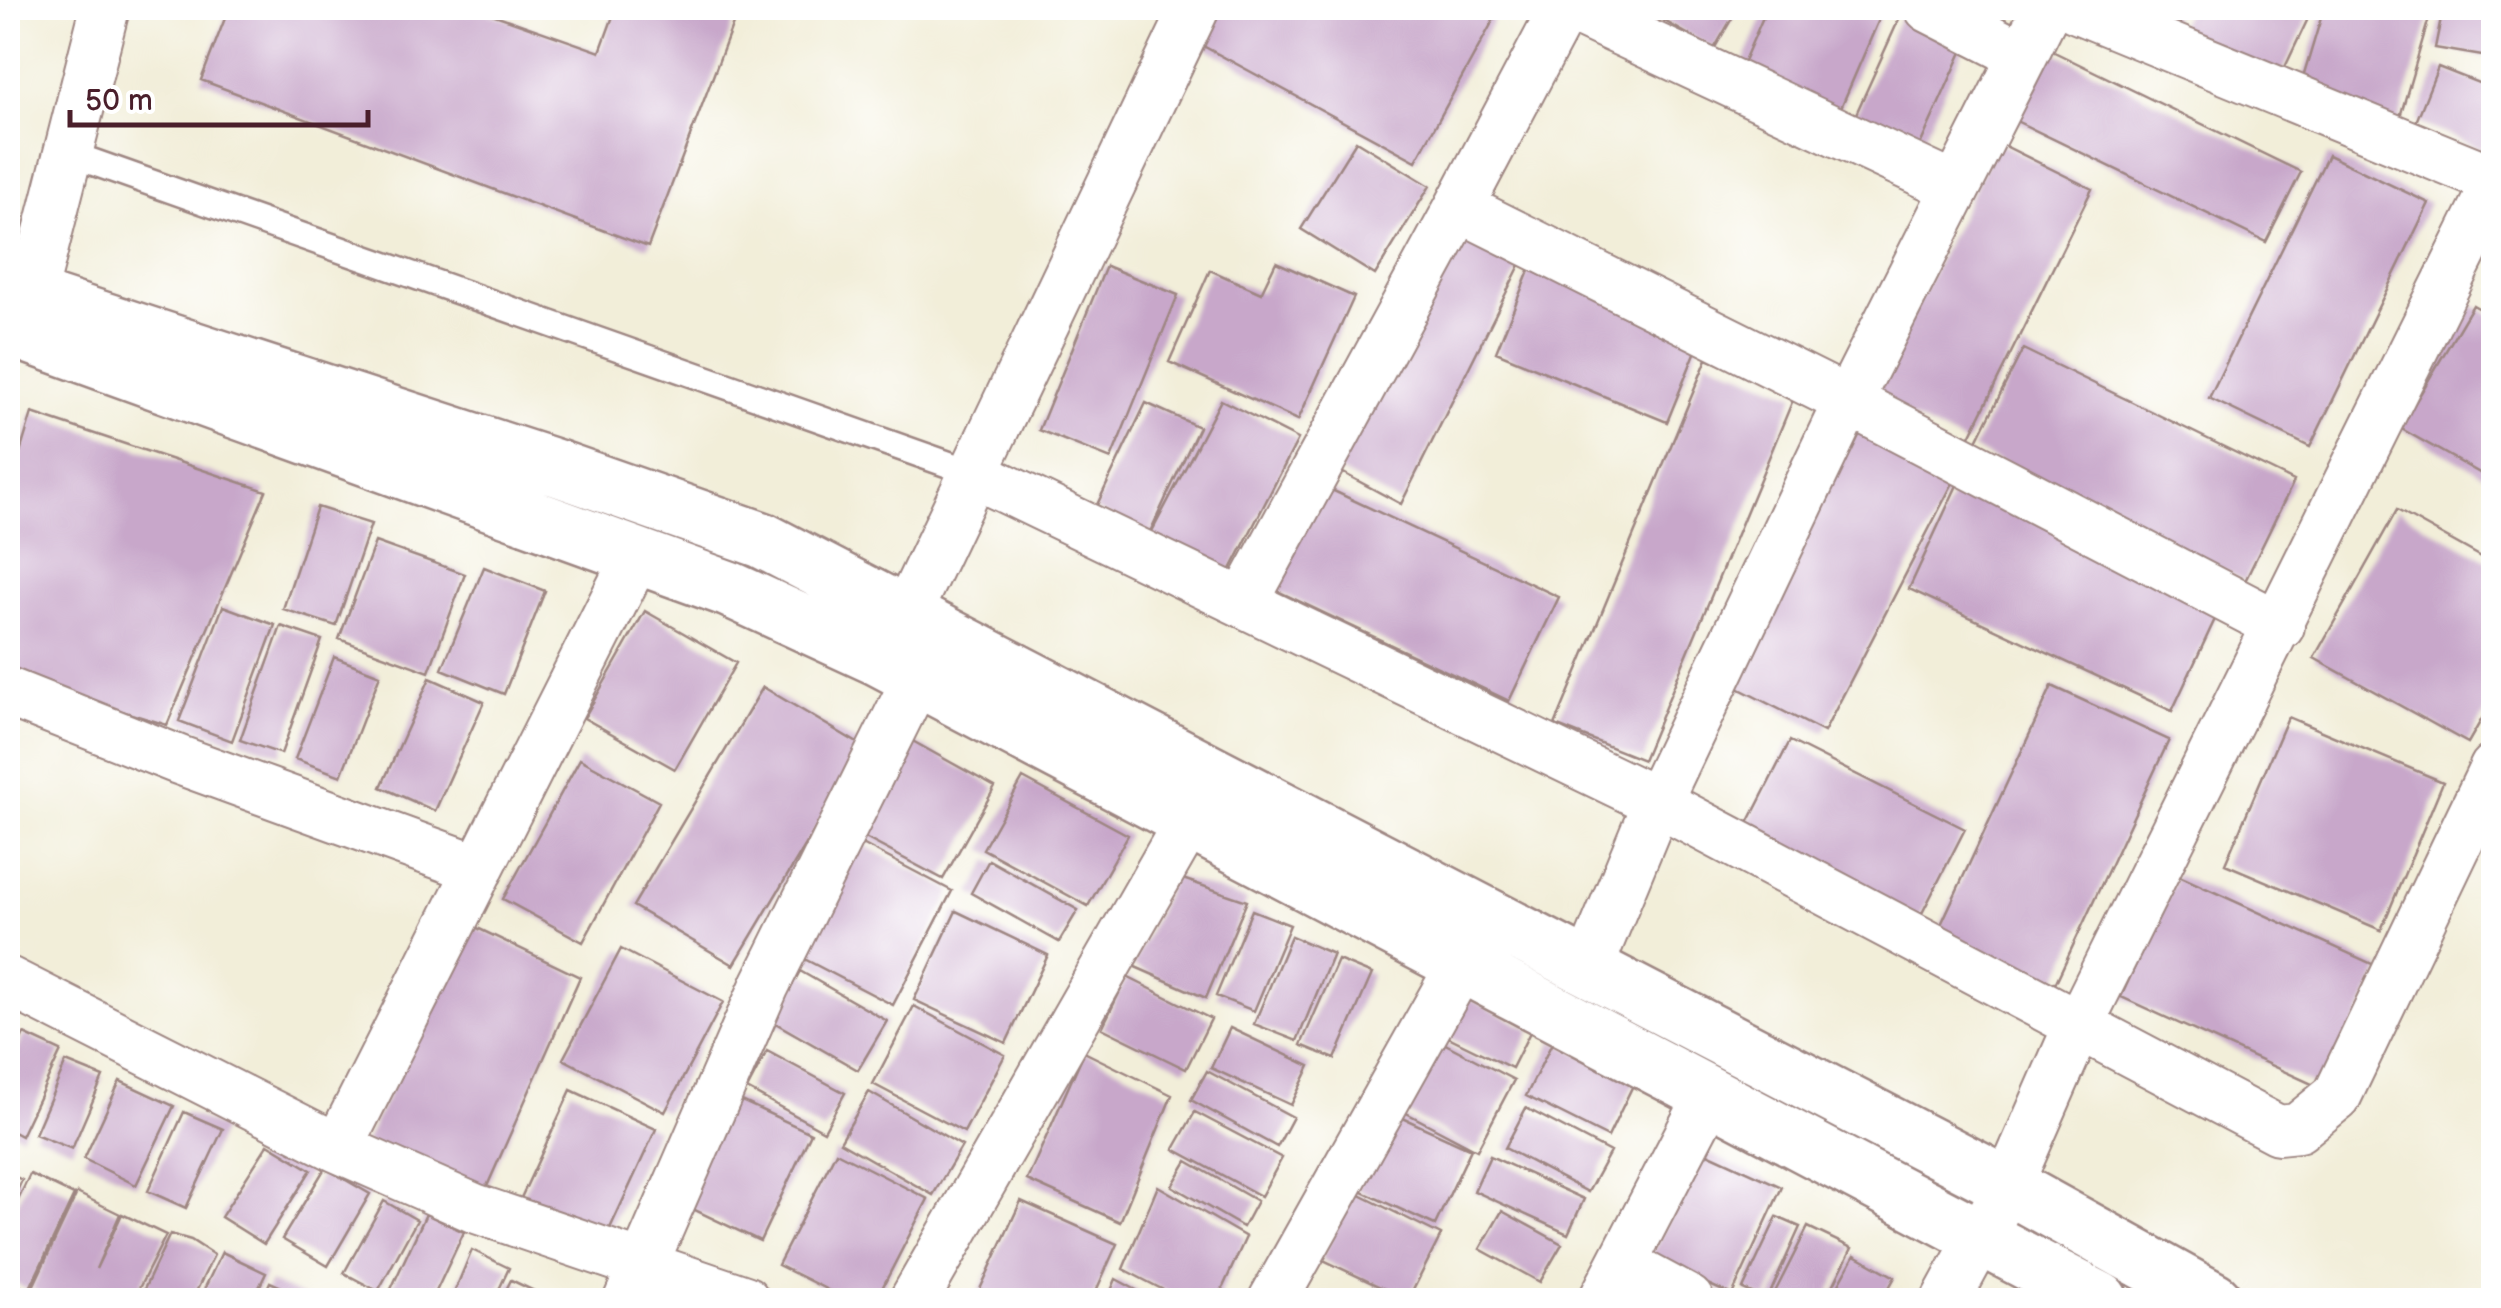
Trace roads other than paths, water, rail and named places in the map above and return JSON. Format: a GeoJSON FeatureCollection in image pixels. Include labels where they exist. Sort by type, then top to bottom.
{"type":"FeatureCollection","features":[{"type":"Feature","properties":{"kind":"street"},"geometry":{"type":"LineString","coordinates":[[15,320],[67,154],[105,8]]}},
{"type":"Feature","properties":{"kind":"street"},"geometry":{"type":"LineString","coordinates":[[905,617],[1195,8]]}},
{"type":"Feature","properties":{"kind":"street"},"geometry":{"type":"LineString","coordinates":[[1244,602],[1568,8],[1633,21],[1954,188]]}},
{"type":"Feature","properties":{"kind":"street"},"geometry":{"type":"LineString","coordinates":[[1928,8],[2021,55]]}},
{"type":"Feature","properties":{"kind":"street"},"geometry":{"type":"LineString","coordinates":[[1588,969],[1657,802],[1848,401],[2046,8]]}},
{"type":"Feature","properties":{"kind":"street"},"geometry":{"type":"LineString","coordinates":[[2075,8],[2494,180]]}},
{"type":"Feature","properties":{"kind":"street"},"geometry":{"type":"LineString","coordinates":[[1946,1300],[2008,1186],[2078,1026],[2280,626],[2494,188]]}},
{"type":"Feature","properties":{"kind":"street"},"geometry":{"type":"LineString","coordinates":[[1459,207],[1848,401],[2280,626]]}},
{"type":"Feature","properties":{"kind":"street"},"geometry":{"type":"LineString","coordinates":[[15,320],[729,589],[917,678],[2100,1300]]}},
{"type":"Feature","properties":{"kind":"street"},"geometry":{"type":"LineString","coordinates":[[15,320],[557,468],[762,540],[2008,1186],[2214,1300]]}},
{"type":"Feature","properties":{"kind":"street"},"geometry":{"type":"LineString","coordinates":[[973,473],[1657,802],[2278,1130],[2298,1128],[2337,1096],[2494,768]]}},
{"type":"Feature","properties":{"kind":"street"},"geometry":{"type":"LineString","coordinates":[[338,1148],[637,556]]}},
{"type":"Feature","properties":{"kind":"street"},"geometry":{"type":"LineString","coordinates":[[637,1283],[765,984],[917,678]]}},
{"type":"Feature","properties":{"kind":"street"},"geometry":{"type":"LineString","coordinates":[[8,692],[198,767],[479,869]]}},
{"type":"Feature","properties":{"kind":"street"},"geometry":{"type":"LineString","coordinates":[[914,1300],[1189,822]]}},
{"type":"Feature","properties":{"kind":"street"},"geometry":{"type":"LineString","coordinates":[[1274,1300],[1461,965]]}},
{"type":"Feature","properties":{"kind":"street"},"geometry":{"type":"LineString","coordinates":[[8,981],[338,1148],[637,1283],[744,1300]]}},
{"type":"Feature","properties":{"kind":"street"},"geometry":{"type":"LineString","coordinates":[[1689,1300],[1613,1282],[1709,1096]]}},
{"type":"Feature","properties":{"kind":"lane"},"geometry":{"type":"LineString","coordinates":[[67,154],[973,473]]}}]}
